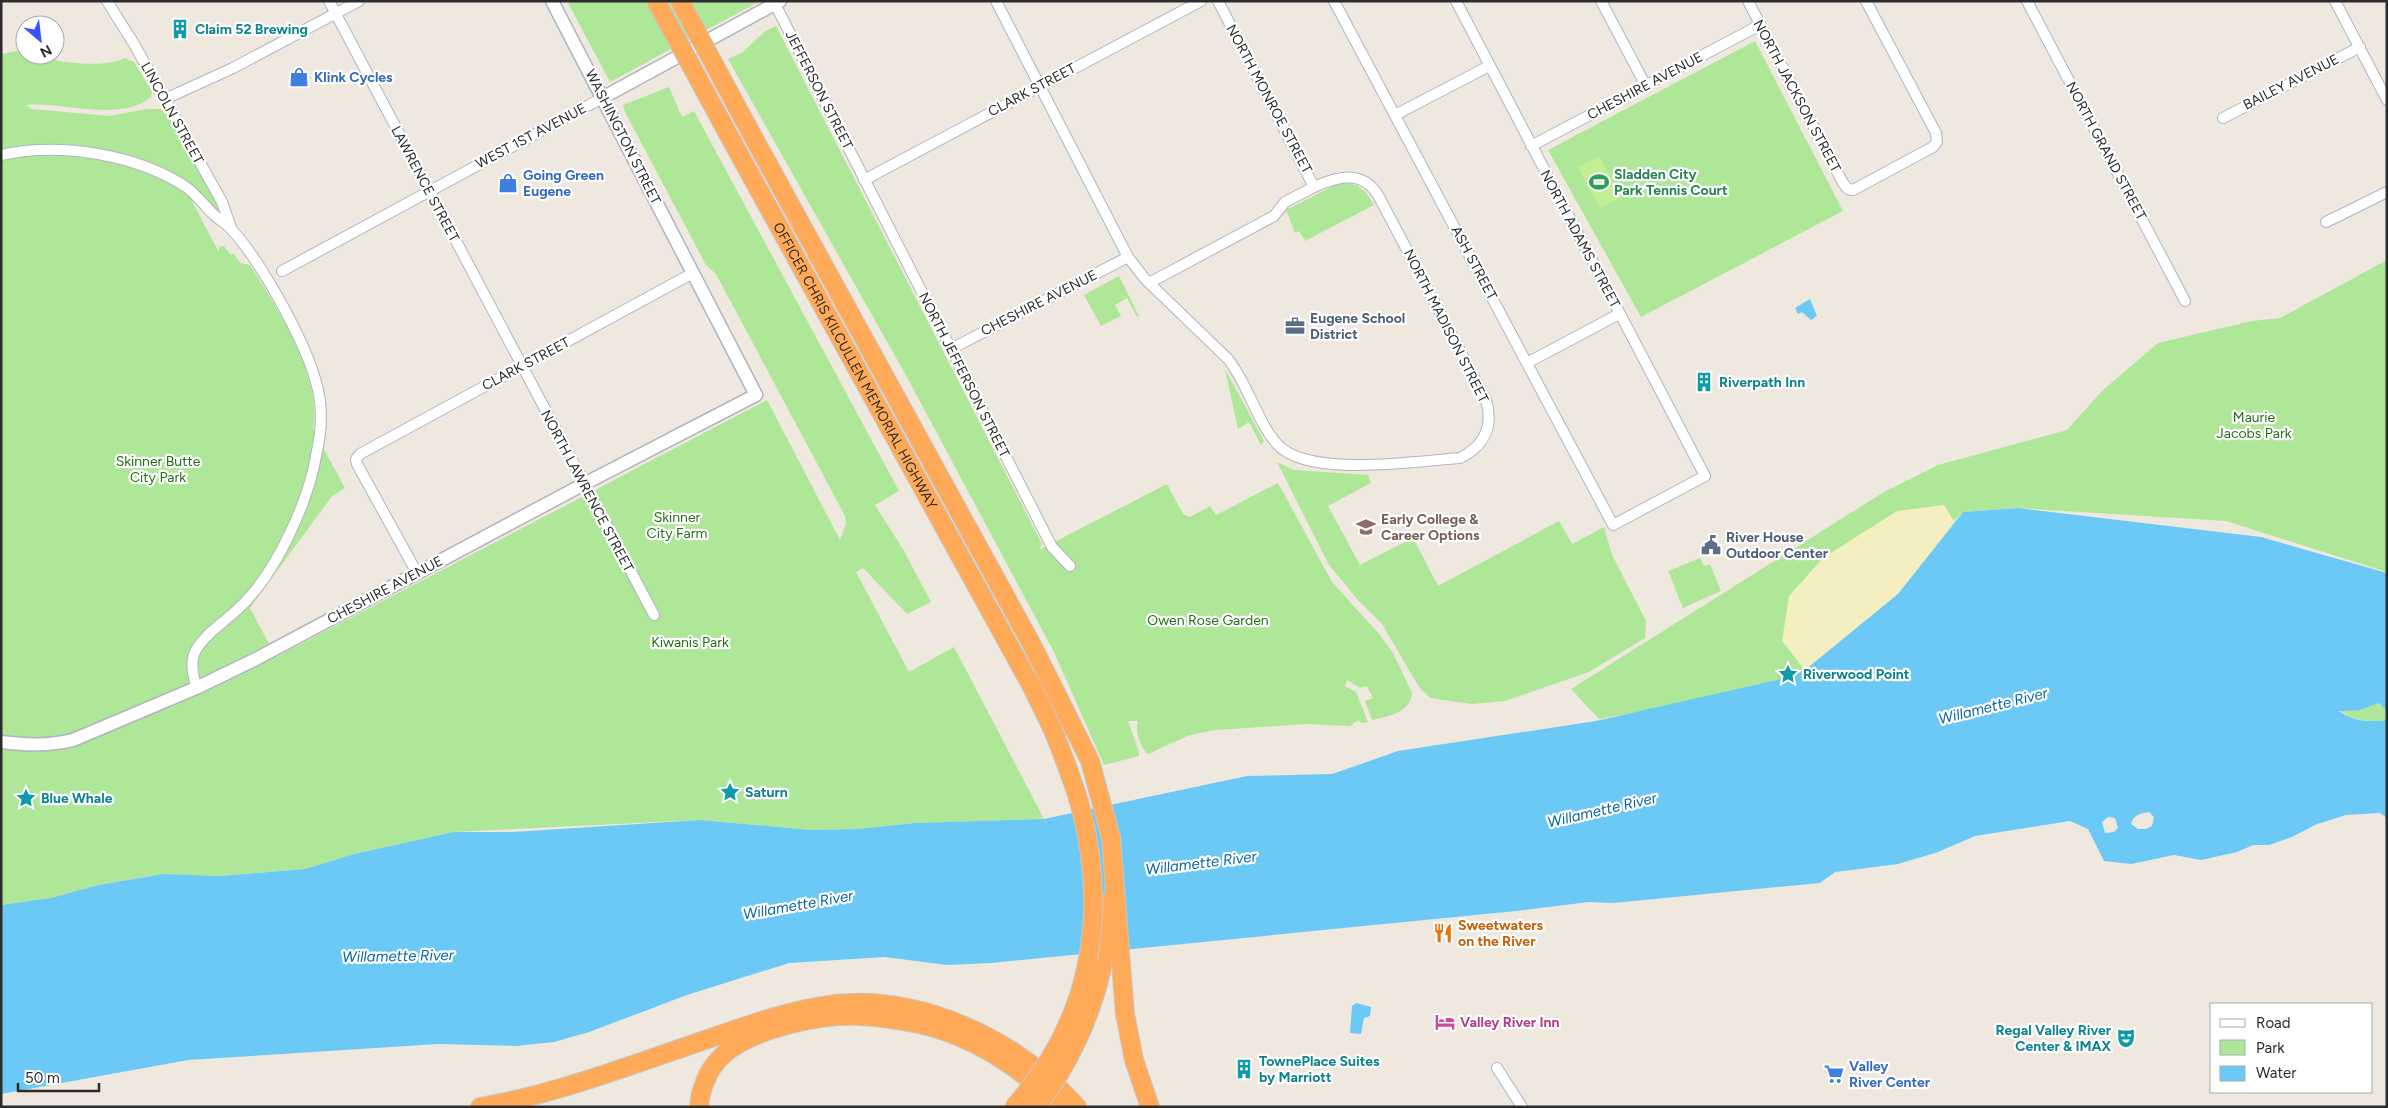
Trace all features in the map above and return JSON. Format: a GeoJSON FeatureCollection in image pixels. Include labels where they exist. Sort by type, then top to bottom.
{"type":"FeatureCollection","features":[{"type":"Feature","properties":{"kind":"highway","name":"OFFICER CHRIS KILCULLEN MEMORIAL HIGHWAY"},"geometry":{"type":"LineString","coordinates":[[656,1],[1032,687],[1053,730],[1075,788],[1087,834],[1093,881],[1092,937],[1084,979],[1067,1026],[1040,1075],[1014,1107]]}},
{"type":"Feature","properties":{"kind":"highway","name":"OFFICER CHRIS KILCULLEN MEMORIAL HIGHWAY"},"geometry":{"type":"LineString","coordinates":[[680,1],[1031,643],[1073,728]]}},
{"type":"Feature","properties":{"kind":"highway"},"geometry":{"type":"LineString","coordinates":[[1073,728],[1090,761],[1111,838],[1125,1014],[1134,1060],[1150,1107]]}},
{"type":"Feature","properties":{"kind":"highway"},"geometry":{"type":"LineString","coordinates":[[1036,1107],[1055,1080],[1080,1032],[1098,985],[1105,943],[1107,883],[1102,837],[1073,728]]}},
{"type":"Feature","properties":{"kind":"highway"},"geometry":{"type":"LineString","coordinates":[[480,1107],[575,1084],[773,1016],[822,1006],[865,1004],[912,1009],[966,1026],[990,1037],[1046,1076],[1078,1107]]}},
{"type":"Feature","properties":{"kind":"highway"},"geometry":{"type":"LineString","coordinates":[[699,1107],[700,1098],[714,1065],[723,1055],[742,1042],[776,1028],[814,1020],[857,1016],[901,1021],[962,1037],[1027,1075],[1062,1107]]}},
{"type":"Feature","properties":{"kind":"street","name":"LINCOLN STREET"},"geometry":{"type":"LineString","coordinates":[[107,1],[165,99],[222,202],[231,228]]}},
{"type":"Feature","properties":{"kind":"street","name":"LAWRENCE STREET"},"geometry":{"type":"LineString","coordinates":[[329,1],[521,366]]}},
{"type":"Feature","properties":{"kind":"street"},"geometry":{"type":"LineString","coordinates":[[165,99],[233,68],[359,1]]}},
{"type":"Feature","properties":{"kind":"street","name":"WASHINGTON STREET"},"geometry":{"type":"LineString","coordinates":[[552,1],[756,396]]}},
{"type":"Feature","properties":{"kind":"street","name":"NORTH MADISON STREET"},"geometry":{"type":"LineString","coordinates":[[996,1],[1128,257],[1149,283],[1228,359],[1249,393],[1270,434],[1287,453],[1310,460],[1363,466],[1460,458],[1471,453],[1481,444],[1486,434],[1490,416],[1486,400],[1378,196],[1365,182],[1354,177]]}},
{"type":"Feature","properties":{"kind":"street","name":"CLARK STREET"},"geometry":{"type":"LineString","coordinates":[[864,180],[1201,1]]}},
{"type":"Feature","properties":{"kind":"street","name":"NORTH MONROE STREET"},"geometry":{"type":"LineString","coordinates":[[1218,1],[1314,186],[1333,178],[1354,177]]}},
{"type":"Feature","properties":{"kind":"street","name":"ASH STREET"},"geometry":{"type":"LineString","coordinates":[[1334,1],[1613,525]]}},
{"type":"Feature","properties":{"kind":"street","name":"NORTH ADAMS STREET"},"geometry":{"type":"LineString","coordinates":[[1456,1],[1705,476],[1613,525]]}},
{"type":"Feature","properties":{"kind":"street"},"geometry":{"type":"LineString","coordinates":[[1601,1],[1646,86]]}},
{"type":"Feature","properties":{"kind":"street","name":"NORTH JACKSON STREET"},"geometry":{"type":"LineString","coordinates":[[1748,1],[1843,183],[1848,189],[1858,188],[1933,147],[1937,142],[1936,133],[1866,1]]}},
{"type":"Feature","properties":{"kind":"street","name":"NORTH GRAND STREET"},"geometry":{"type":"LineString","coordinates":[[2027,1],[2185,302]]}},
{"type":"Feature","properties":{"kind":"street"},"geometry":{"type":"LineString","coordinates":[[2335,1],[2387,100]]}},
{"type":"Feature","properties":{"kind":"street","name":"WEST 1ST AVENUE"},"geometry":{"type":"LineString","coordinates":[[282,271],[776,2]]}},
{"type":"Feature","properties":{"kind":"street","name":"JEFFERSON STREET"},"geometry":{"type":"LineString","coordinates":[[776,2],[864,180]]}},
{"type":"Feature","properties":{"kind":"street","name":"CHESHIRE AVENUE"},"geometry":{"type":"LineString","coordinates":[[1531,146],[1760,25]]}},
{"type":"Feature","properties":{"kind":"street","name":"BAILEY AVENUE"},"geometry":{"type":"LineString","coordinates":[[2224,118],[2360,47]]}},
{"type":"Feature","properties":{"kind":"street"},"geometry":{"type":"LineString","coordinates":[[1395,115],[1489,66]]}},
{"type":"Feature","properties":{"kind":"street"},"geometry":{"type":"LineString","coordinates":[[1,155],[59,150],[90,153],[119,159],[167,176],[186,187],[231,228],[270,283],[302,347],[317,385],[320,409],[316,455],[308,486],[281,552],[263,582],[195,651],[192,668],[196,688]]}},
{"type":"Feature","properties":{"kind":"street","name":"NORTH JEFFERSON STREET"},"geometry":{"type":"LineString","coordinates":[[864,180],[1052,547],[1070,566]]}},
{"type":"Feature","properties":{"kind":"street"},"geometry":{"type":"LineString","coordinates":[[1149,283],[1274,216],[1285,202],[1314,186]]}},
{"type":"Feature","properties":{"kind":"street"},"geometry":{"type":"LineString","coordinates":[[2326,222],[2387,192]]}},
{"type":"Feature","properties":{"kind":"street","name":"CHESHIRE AVENUE"},"geometry":{"type":"LineString","coordinates":[[951,349],[1128,257]]}},
{"type":"Feature","properties":{"kind":"street","name":"CLARK STREET"},"geometry":{"type":"LineString","coordinates":[[417,573],[357,464],[356,459],[360,454],[693,273]]}},
{"type":"Feature","properties":{"kind":"street"},"geometry":{"type":"LineString","coordinates":[[1527,363],[1619,314]]}},
{"type":"Feature","properties":{"kind":"street","name":"NORTH LAWRENCE STREET"},"geometry":{"type":"LineString","coordinates":[[521,366],[654,615]]}},
{"type":"Feature","properties":{"kind":"street","name":"CHESHIRE AVENUE"},"geometry":{"type":"LineString","coordinates":[[1,742],[36,745],[73,740],[196,688],[256,660],[584,484],[756,396]]}},
{"type":"Feature","properties":{"kind":"street"},"geometry":{"type":"LineString","coordinates":[[1497,1068],[1522,1107]]}},
{"type":"Feature","properties":{"kind":"green space"},"geometry":{"type":"Polygon","coordinates":[[[567,1],[760,1],[610,82],[567,1]]]}},
{"type":"Feature","properties":{"kind":"green space","name":"Owen Rose Garden"},"geometry":{"type":"Polygon","coordinates":[[[776,26],[1042,544],[1039,550],[1167,484],[1183,514],[1190,517],[1210,506],[1216,515],[1278,483],[1332,582],[1380,635],[1393,653],[1412,693],[1410,700],[1403,709],[1392,715],[1372,720],[1365,701],[1373,698],[1367,686],[1360,688],[1347,680],[1345,686],[1356,692],[1368,722],[1362,723],[1358,720],[1350,726],[1306,724],[1216,730],[1190,735],[1148,754],[1139,739],[1138,721],[1128,721],[1139,756],[1104,765],[1054,652],[908,379],[728,59],[743,52],[765,31],[776,26]]]}},
{"type":"Feature","properties":{"kind":"green space"},"geometry":{"type":"Polygon","coordinates":[[[1755,41],[1843,211],[1641,317],[1548,150],[1755,41]]]}},
{"type":"Feature","properties":{"kind":"green space"},"geometry":{"type":"Polygon","coordinates":[[[15,51],[15,65],[65,65],[65,61],[100,64],[125,58],[134,62],[152,91],[151,97],[138,105],[123,109],[107,110],[26,105],[31,109],[110,116],[147,109],[163,109],[213,193],[220,209],[215,212],[191,185],[180,178],[218,251],[220,247],[224,246],[230,254],[234,254],[240,263],[250,265],[295,343],[305,365],[311,387],[314,408],[313,429],[345,488],[332,496],[250,608],[276,657],[767,400],[840,540],[846,524],[845,516],[716,274],[706,265],[625,112],[623,105],[669,87],[682,117],[694,111],[899,491],[875,505],[904,551],[931,602],[907,614],[863,568],[856,572],[909,672],[954,647],[1044,819],[915,823],[858,829],[811,830],[700,820],[454,832],[354,854],[305,869],[220,876],[163,874],[98,885],[51,898],[1,905],[1,54],[15,51]]]}},
{"type":"Feature","properties":{"kind":"green space","name":"Sladden City Park Tennis Court"},"geometry":{"type":"Polygon","coordinates":[[[1599,156],[1621,197],[1600,208],[1578,167],[1599,156]]]}},
{"type":"Feature","properties":{"kind":"green space"},"geometry":{"type":"Polygon","coordinates":[[[1339,183],[1356,185],[1367,194],[1374,205],[1305,241],[1299,231],[1295,233],[1286,210],[1339,183]]]}},
{"type":"Feature","properties":{"kind":"green space","name":"Maurie Jacobs Park"},"geometry":{"type":"Polygon","coordinates":[[[2387,260],[2387,572],[2226,521],[2018,508],[1963,512],[1805,670],[1766,688],[1599,719],[1571,689],[1884,492],[1938,465],[2067,430],[2102,391],[2158,343],[2252,321],[2280,318],[2387,260]]]}},
{"type":"Feature","properties":{"kind":"green space"},"geometry":{"type":"Polygon","coordinates":[[[1119,276],[1139,316],[1137,317],[1127,298],[1115,305],[1121,316],[1101,326],[1084,295],[1119,276]]]}},
{"type":"Feature","properties":{"kind":"green space"},"geometry":{"type":"Polygon","coordinates":[[[1225,369],[1264,441],[1261,445],[1249,422],[1238,429],[1225,369]]]}},
{"type":"Feature","properties":{"kind":"green space"},"geometry":{"type":"Polygon","coordinates":[[[1277,462],[1294,470],[1368,475],[1371,483],[1328,506],[1360,565],[1413,538],[1438,586],[1559,521],[1572,544],[1604,527],[1612,555],[1646,621],[1645,638],[1589,672],[1505,701],[1472,704],[1430,698],[1419,687],[1382,624],[1358,600],[1329,565],[1277,462]]]}},
{"type":"Feature","properties":{"kind":"green space"},"geometry":{"type":"Polygon","coordinates":[[[1700,558],[1704,566],[1710,564],[1721,591],[1683,608],[1668,571],[1700,558]]]}},
{"type":"Feature","properties":{"kind":"green space"},"geometry":{"type":"Polygon","coordinates":[[[2379,703],[2385,709],[2387,720],[2356,719],[2339,710],[2360,710],[2379,703]]]}},
{"type":"Feature","properties":{"kind":"sand"},"geometry":{"type":"Polygon","coordinates":[[[1944,505],[1954,521],[1938,546],[1898,594],[1805,670],[1782,641],[1789,596],[1823,558],[1897,511],[1944,505]]]}},
{"type":"Feature","properties":{"kind":"water"},"geometry":{"type":"Polygon","coordinates":[[[1810,299],[1817,316],[1811,320],[1802,312],[1798,314],[1795,308],[1810,299]]]}},
{"type":"Feature","properties":{"kind":"water","name":"Willamette River"},"geometry":{"type":"Polygon","coordinates":[[[2018,508],[2261,537],[2387,573],[2387,719],[2385,709],[2379,703],[2360,710],[2339,711],[2362,720],[2387,720],[2387,818],[2380,813],[2346,815],[2317,824],[2292,837],[2269,845],[2253,845],[2237,852],[2201,860],[2174,855],[2131,864],[2104,861],[2088,829],[2070,821],[1975,836],[1938,852],[1898,864],[1835,872],[1820,883],[1613,903],[1589,902],[1516,911],[991,963],[947,965],[885,957],[789,963],[687,995],[589,1032],[554,1042],[516,1046],[438,1044],[188,1060],[1,1094],[1,905],[51,898],[98,885],[163,874],[220,876],[305,869],[354,854],[454,832],[513,832],[700,820],[811,830],[858,829],[915,823],[1044,819],[1247,776],[1332,774],[1398,751],[1596,721],[1786,678],[1805,670],[1898,594],[1963,512],[2018,508]],[[2149,812],[2135,817],[2131,824],[2138,829],[2146,829],[2152,826],[2154,817],[2149,812]],[[2108,817],[2102,822],[2105,833],[2114,832],[2118,828],[2115,818],[2108,817]]]}},
{"type":"Feature","properties":{"kind":"water"},"geometry":{"type":"Polygon","coordinates":[[[1356,1003],[1371,1007],[1370,1016],[1364,1018],[1361,1034],[1350,1033],[1352,1006],[1356,1003]]]}},
{"type":"Feature","properties":{"kind":"place","name":"Claim 52 Brewing"},"geometry":{"type":"Point","coordinates":[180,29]}},
{"type":"Feature","properties":{"kind":"place","name":"Klink Cycles"},"geometry":{"type":"Point","coordinates":[299,77]}},
{"type":"Feature","properties":{"kind":"place","name":"Sladden City Park Tennis Court"},"geometry":{"type":"Point","coordinates":[1599,182]}},
{"type":"Feature","properties":{"kind":"place","name":"Going Green Eugene"},"geometry":{"type":"Point","coordinates":[508,183]}},
{"type":"Feature","properties":{"kind":"place","name":"Eugene School District"},"geometry":{"type":"Point","coordinates":[1295,326]}},
{"type":"Feature","properties":{"kind":"place","name":"Riverpath Inn"},"geometry":{"type":"Point","coordinates":[1704,382]}},
{"type":"Feature","properties":{"kind":"place","name":"Early College & Career Options"},"geometry":{"type":"Point","coordinates":[1366,527]}},
{"type":"Feature","properties":{"kind":"place","name":"River House Outdoor Center"},"geometry":{"type":"Point","coordinates":[1711,545]}},
{"type":"Feature","properties":{"kind":"place","name":"Riverwood Point"},"geometry":{"type":"Point","coordinates":[1788,674]}},
{"type":"Feature","properties":{"kind":"place","name":"Saturn"},"geometry":{"type":"Point","coordinates":[730,792]}},
{"type":"Feature","properties":{"kind":"place","name":"Blue Whale"},"geometry":{"type":"Point","coordinates":[26,798]}},
{"type":"Feature","properties":{"kind":"place","name":"Sweetwaters on the River"},"geometry":{"type":"Point","coordinates":[1443,933]}},
{"type":"Feature","properties":{"kind":"place","name":"Valley River Inn"},"geometry":{"type":"Point","coordinates":[1445,1022]}},
{"type":"Feature","properties":{"kind":"place","name":"Regal Valley River Center & IMAX"},"geometry":{"type":"Point","coordinates":[2126,1038]}},
{"type":"Feature","properties":{"kind":"place","name":"TownePlace Suites by Marriott"},"geometry":{"type":"Point","coordinates":[1244,1069]}},
{"type":"Feature","properties":{"kind":"place","name":"Valley River Center"},"geometry":{"type":"Point","coordinates":[1834,1074]}},
{"type":"Feature","properties":{"kind":"park label","name":"Skinner Butte City Park"},"geometry":{"type":"Point","coordinates":[158,470]}},
{"type":"Feature","properties":{"kind":"park label","name":"Skinner City Farm"},"geometry":{"type":"Point","coordinates":[677,526]}},
{"type":"Feature","properties":{"kind":"park label","name":"Kiwanis Park"},"geometry":{"type":"Point","coordinates":[690,642]}}]}
